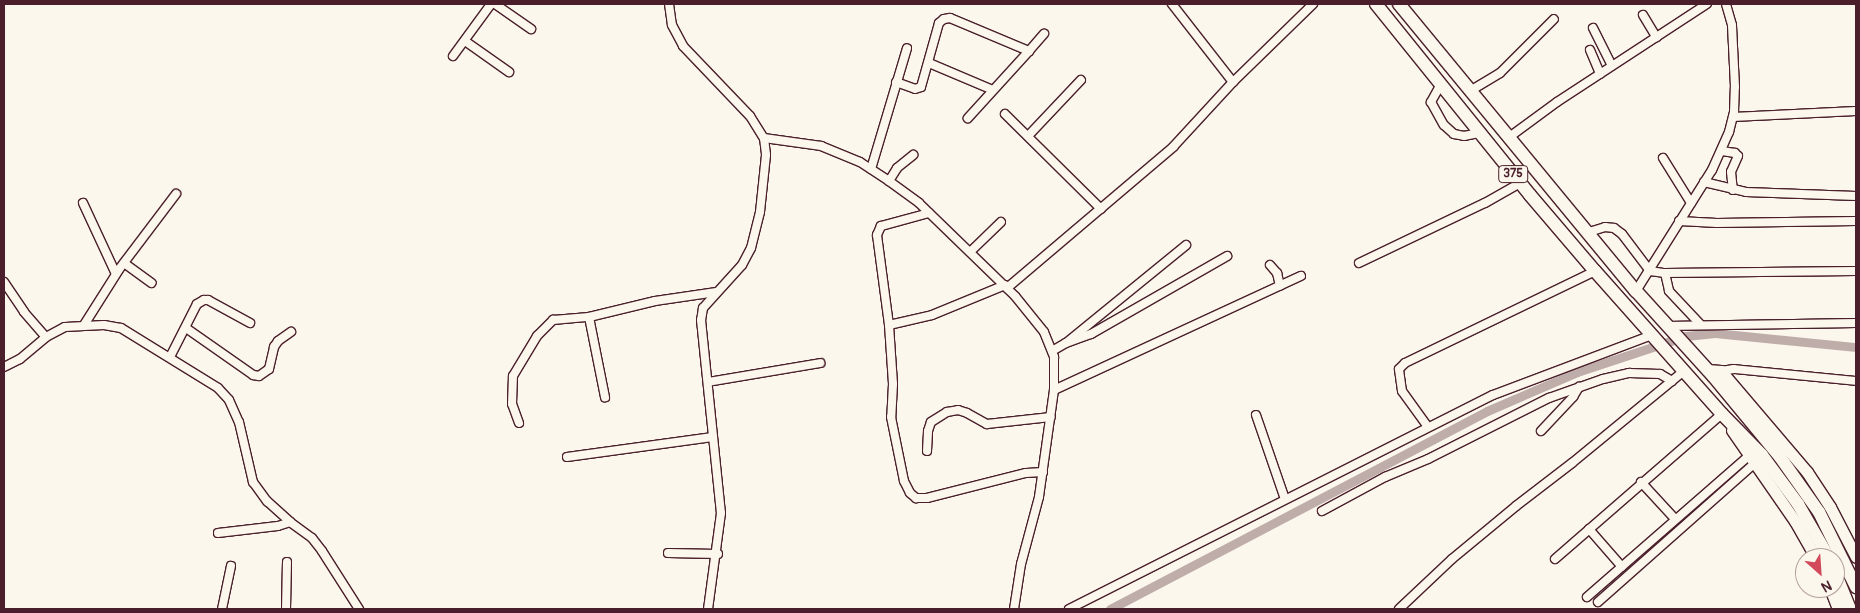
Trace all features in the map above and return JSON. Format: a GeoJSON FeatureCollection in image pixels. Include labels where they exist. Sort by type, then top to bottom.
{"type":"FeatureCollection","features":[{"type":"Feature","properties":{"kind":"main road","name":"375"},"geometry":{"type":"LineString","coordinates":[[1376,4],[1520,183],[1595,271],[1671,358],[1752,444],[1782,482],[1810,523],[1824,548]]}},
{"type":"Feature","properties":{"kind":"main road","name":"375"},"geometry":{"type":"LineString","coordinates":[[1399,4],[1521,154],[1636,291],[1707,370],[1795,477],[1830,530],[1856,587]]}},
{"type":"Feature","properties":{"kind":"main road"},"geometry":{"type":"LineString","coordinates":[[1520,183],[1521,154]]}},
{"type":"Feature","properties":{"kind":"main road"},"geometry":{"type":"LineString","coordinates":[[1707,370],[1721,371],[1807,472],[1830,508],[1856,557]]}},
{"type":"Feature","properties":{"kind":"main road"},"geometry":{"type":"LineString","coordinates":[[1722,414],[1795,521],[1810,548]]}},
{"type":"Feature","properties":{"kind":"main road"},"geometry":{"type":"LineString","coordinates":[[1845,597],[1850,609]]}},
{"type":"Feature","properties":{"kind":"street"},"geometry":{"type":"LineString","coordinates":[[454,56],[493,4],[531,29]]}},
{"type":"Feature","properties":{"kind":"street"},"geometry":{"type":"LineString","coordinates":[[670,4],[672,25],[684,46],[750,116],[764,138],[766,155],[760,212],[751,248],[742,265],[703,308],[701,320],[722,513],[718,554],[708,609]]}},
{"type":"Feature","properties":{"kind":"street"},"geometry":{"type":"LineString","coordinates":[[1172,4],[1233,82]]}},
{"type":"Feature","properties":{"kind":"street"},"geometry":{"type":"LineString","coordinates":[[889,325],[932,315],[1006,287],[1173,147],[1233,82],[1313,4]]}},
{"type":"Feature","properties":{"kind":"street"},"geometry":{"type":"LineString","coordinates":[[1508,138],[1600,74],[1707,4]]}},
{"type":"Feature","properties":{"kind":"street"},"geometry":{"type":"LineString","coordinates":[[1636,291],[1722,151],[1733,117],[1736,87],[1734,46],[1726,4]]}},
{"type":"Feature","properties":{"kind":"street"},"geometry":{"type":"LineString","coordinates":[[1643,15],[1656,37]]}},
{"type":"Feature","properties":{"kind":"street"},"geometry":{"type":"LineString","coordinates":[[896,82],[919,89],[929,63],[939,23],[944,19],[950,18],[1028,51]]}},
{"type":"Feature","properties":{"kind":"street"},"geometry":{"type":"LineString","coordinates":[[1470,91],[1500,73],[1554,19]]}},
{"type":"Feature","properties":{"kind":"street"},"geometry":{"type":"LineString","coordinates":[[1593,28],[1612,66]]}},
{"type":"Feature","properties":{"kind":"street"},"geometry":{"type":"LineString","coordinates":[[968,118],[1044,34]]}},
{"type":"Feature","properties":{"kind":"street"},"geometry":{"type":"LineString","coordinates":[[465,41],[509,72]]}},
{"type":"Feature","properties":{"kind":"street"},"geometry":{"type":"LineString","coordinates":[[871,169],[907,48]]}},
{"type":"Feature","properties":{"kind":"street"},"geometry":{"type":"LineString","coordinates":[[1590,50],[1600,74]]}},
{"type":"Feature","properties":{"kind":"street"},"geometry":{"type":"LineString","coordinates":[[929,63],[993,90]]}},
{"type":"Feature","properties":{"kind":"street"},"geometry":{"type":"LineString","coordinates":[[1028,136],[1081,80]]}},
{"type":"Feature","properties":{"kind":"street"},"geometry":{"type":"LineString","coordinates":[[1441,84],[1431,102],[1444,124],[1454,134],[1464,136],[1480,133]]}},
{"type":"Feature","properties":{"kind":"street"},"geometry":{"type":"LineString","coordinates":[[1733,117],[1856,110]]}},
{"type":"Feature","properties":{"kind":"street"},"geometry":{"type":"LineString","coordinates":[[1005,114],[1101,209]]}},
{"type":"Feature","properties":{"kind":"street"},"geometry":{"type":"LineString","coordinates":[[764,138],[821,146],[871,169],[889,181],[929,213],[1006,287],[1032,314],[1044,332],[1052,351],[1056,371],[1054,390],[1039,496],[1021,564],[1014,609]]}},
{"type":"Feature","properties":{"kind":"street"},"geometry":{"type":"LineString","coordinates":[[1722,151],[1734,153],[1738,156],[1731,172],[1733,190]]}},
{"type":"Feature","properties":{"kind":"street"},"geometry":{"type":"LineString","coordinates":[[889,181],[897,168],[913,155]]}},
{"type":"Feature","properties":{"kind":"street"},"geometry":{"type":"LineString","coordinates":[[1663,158],[1691,203]]}},
{"type":"Feature","properties":{"kind":"street"},"geometry":{"type":"LineString","coordinates":[[1704,182],[1733,190],[1856,196]]}},
{"type":"Feature","properties":{"kind":"street"},"geometry":{"type":"LineString","coordinates":[[1358,263],[1485,203],[1520,183]]}},
{"type":"Feature","properties":{"kind":"street"},"geometry":{"type":"LineString","coordinates":[[84,325],[124,262],[176,194]]}},
{"type":"Feature","properties":{"kind":"street"},"geometry":{"type":"LineString","coordinates":[[84,203],[116,274]]}},
{"type":"Feature","properties":{"kind":"street"},"geometry":{"type":"LineString","coordinates":[[929,213],[881,226],[878,229],[889,325],[893,384],[892,417],[902,472],[910,493],[916,498],[927,498],[1026,473],[1043,472]]}},
{"type":"Feature","properties":{"kind":"street"},"geometry":{"type":"LineString","coordinates":[[1679,221],[1717,224],[1856,221]]}},
{"type":"Feature","properties":{"kind":"street"},"geometry":{"type":"LineString","coordinates":[[970,252],[1001,222]]}},
{"type":"Feature","properties":{"kind":"street"},"geometry":{"type":"LineString","coordinates":[[1588,232],[1605,227],[1614,228],[1622,234],[1650,271],[1664,273],[1856,270]]}},
{"type":"Feature","properties":{"kind":"street"},"geometry":{"type":"LineString","coordinates":[[1052,351],[1066,343],[1186,245]]}},
{"type":"Feature","properties":{"kind":"street"},"geometry":{"type":"LineString","coordinates":[[1066,343],[1091,334],[1227,256]]}},
{"type":"Feature","properties":{"kind":"street"},"geometry":{"type":"LineString","coordinates":[[124,262],[152,283]]}},
{"type":"Feature","properties":{"kind":"street"},"geometry":{"type":"LineString","coordinates":[[1270,265],[1277,273],[1280,286]]}},
{"type":"Feature","properties":{"kind":"street"},"geometry":{"type":"LineString","coordinates":[[1428,428],[1402,391],[1398,369],[1405,363],[1595,271]]}},
{"type":"Feature","properties":{"kind":"street"},"geometry":{"type":"LineString","coordinates":[[1664,273],[1669,291],[1700,324]]}},
{"type":"Feature","properties":{"kind":"street"},"geometry":{"type":"LineString","coordinates":[[1054,390],[1301,276]]}},
{"type":"Feature","properties":{"kind":"street"},"geometry":{"type":"LineString","coordinates":[[4,282],[24,312],[46,337]]}},
{"type":"Feature","properties":{"kind":"street"},"geometry":{"type":"LineString","coordinates":[[519,423],[512,404],[513,376],[537,336],[553,320],[589,316],[655,301],[716,292]]}},
{"type":"Feature","properties":{"kind":"street"},"geometry":{"type":"LineString","coordinates":[[170,357],[198,304],[204,300],[208,300],[250,323]]}},
{"type":"Feature","properties":{"kind":"street"},"geometry":{"type":"LineString","coordinates":[[589,316],[605,397]]}},
{"type":"Feature","properties":{"kind":"street"},"geometry":{"type":"LineString","coordinates":[[1671,330],[1700,324],[1856,323]]}},
{"type":"Feature","properties":{"kind":"street"},"geometry":{"type":"LineString","coordinates":[[4,367],[20,359],[46,337],[65,327],[104,325],[122,328],[218,388],[229,400],[239,422],[253,482],[268,501],[290,522],[312,538],[359,609]]}},
{"type":"Feature","properties":{"kind":"street"},"geometry":{"type":"LineString","coordinates":[[186,328],[253,375],[259,376],[269,369],[274,347],[278,341],[291,332]]}},
{"type":"Feature","properties":{"kind":"street"},"geometry":{"type":"LineString","coordinates":[[1070,609],[1493,394],[1654,337]]}},
{"type":"Feature","properties":{"kind":"street"},"geometry":{"type":"LineString","coordinates":[[708,382],[820,363]]}},
{"type":"Feature","properties":{"kind":"street"},"geometry":{"type":"LineString","coordinates":[[1721,371],[1734,369],[1856,381]]}},
{"type":"Feature","properties":{"kind":"street"},"geometry":{"type":"LineString","coordinates":[[1399,609],[1452,559],[1684,371]]}},
{"type":"Feature","properties":{"kind":"street"},"geometry":{"type":"LineString","coordinates":[[1322,511],[1385,477],[1428,459],[1533,405],[1578,387],[1629,373],[1660,374],[1672,381]]}},
{"type":"Feature","properties":{"kind":"street"},"geometry":{"type":"LineString","coordinates":[[1541,431],[1573,397],[1578,387]]}},
{"type":"Feature","properties":{"kind":"street"},"geometry":{"type":"LineString","coordinates":[[927,450],[928,430],[931,422],[947,412],[958,410],[986,424],[1051,417]]}},
{"type":"Feature","properties":{"kind":"street"},"geometry":{"type":"LineString","coordinates":[[1555,559],[1641,482],[1722,414]]}},
{"type":"Feature","properties":{"kind":"street"},"geometry":{"type":"LineString","coordinates":[[1256,415],[1285,499]]}},
{"type":"Feature","properties":{"kind":"street"},"geometry":{"type":"LineString","coordinates":[[568,457],[713,437]]}},
{"type":"Feature","properties":{"kind":"street"},"geometry":{"type":"LineString","coordinates":[[1587,597],[1675,519],[1753,459]]}},
{"type":"Feature","properties":{"kind":"street"},"geometry":{"type":"LineString","coordinates":[[1598,602],[1753,459]]}},
{"type":"Feature","properties":{"kind":"street"},"geometry":{"type":"LineString","coordinates":[[1641,482],[1675,519]]}},
{"type":"Feature","properties":{"kind":"street"},"geometry":{"type":"LineString","coordinates":[[218,534],[278,526],[290,522]]}},
{"type":"Feature","properties":{"kind":"street"},"geometry":{"type":"LineString","coordinates":[[1589,529],[1622,567]]}},
{"type":"Feature","properties":{"kind":"street"},"geometry":{"type":"LineString","coordinates":[[668,553],[718,554]]}},
{"type":"Feature","properties":{"kind":"street"},"geometry":{"type":"LineString","coordinates":[[286,609],[287,562]]}},
{"type":"Feature","properties":{"kind":"street"},"geometry":{"type":"LineString","coordinates":[[222,609],[231,566]]}},
{"type":"Feature","properties":{"kind":"waterway"},"geometry":{"type":"LineString","coordinates":[[1110,609],[1487,411],[1577,372],[1686,336],[1715,333],[1856,347]]}}]}
